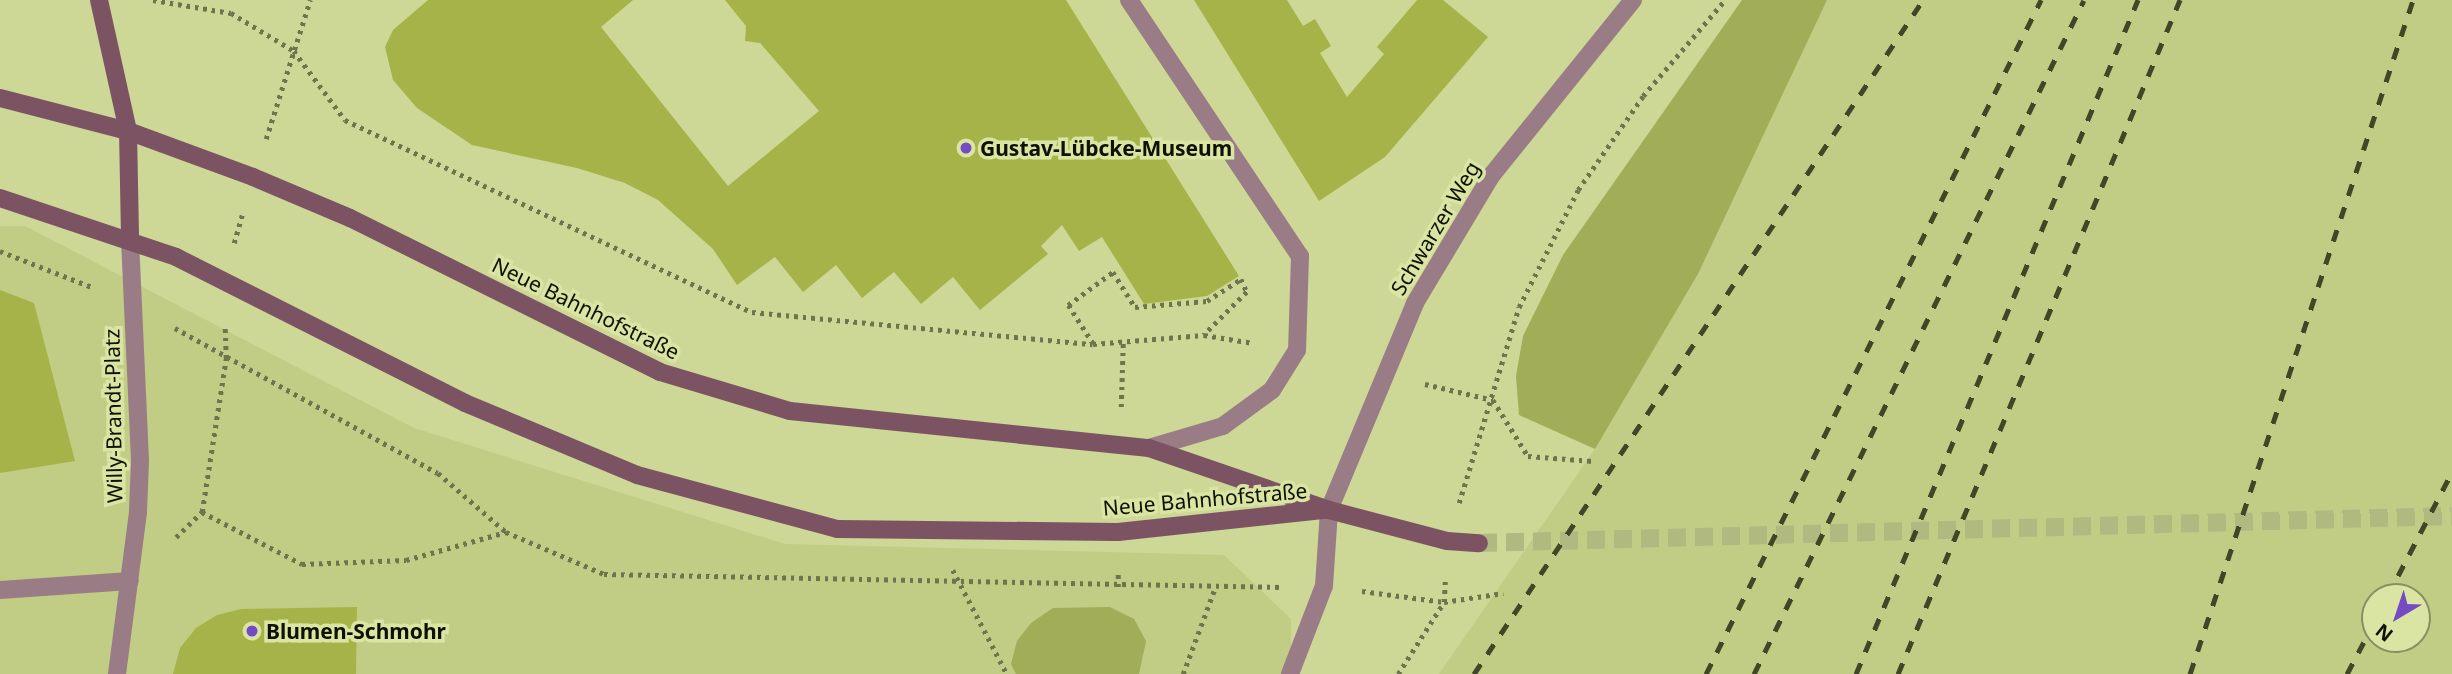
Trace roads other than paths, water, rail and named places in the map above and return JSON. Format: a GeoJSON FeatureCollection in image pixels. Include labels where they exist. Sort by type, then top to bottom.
{"type":"FeatureCollection","features":[{"type":"Feature","properties":{"kind":"main road"},"geometry":{"type":"LineString","coordinates":[[99,0],[128,131],[130,239]]}},
{"type":"Feature","properties":{"kind":"main road","name":"Neue Bahnhofstraße"},"geometry":{"type":"LineString","coordinates":[[0,98],[128,131],[350,218],[673,376],[790,411],[1149,447],[1329,510]]}},
{"type":"Feature","properties":{"kind":"main road","name":"Neue Bahnhofstraße"},"geometry":{"type":"LineString","coordinates":[[0,198],[130,239],[188,263],[465,402],[637,475],[837,530],[932,533],[1118,531],[1329,510]]}},
{"type":"Feature","properties":{"kind":"main road"},"geometry":{"type":"LineString","coordinates":[[1329,510],[1447,541],[1479,543]]}},
{"type":"Feature","properties":{"kind":"street"},"geometry":{"type":"LineString","coordinates":[[1129,0],[1300,256],[1297,349],[1272,390],[1223,426],[1149,447]]}},
{"type":"Feature","properties":{"kind":"street","name":"Schwarzer Weg"},"geometry":{"type":"LineString","coordinates":[[1329,510],[1415,303],[1491,176],[1633,0]]}},
{"type":"Feature","properties":{"kind":"street","name":"Willy-Brandt-Platz"},"geometry":{"type":"LineString","coordinates":[[117,674],[130,581],[140,460],[130,239]]}},
{"type":"Feature","properties":{"kind":"street"},"geometry":{"type":"LineString","coordinates":[[1290,674],[1324,586],[1329,510]]}},
{"type":"Feature","properties":{"kind":"street"},"geometry":{"type":"LineString","coordinates":[[0,590],[130,581]]}},
{"type":"Feature","properties":{"kind":"tunnel"},"geometry":{"type":"LineString","coordinates":[[1479,543],[2452,516]]}},
{"type":"Feature","properties":{"kind":"railway"},"geometry":{"type":"LineString","coordinates":[[1474,674],[1923,0]]}},
{"type":"Feature","properties":{"kind":"railway"},"geometry":{"type":"LineString","coordinates":[[1706,674],[2041,0]]}},
{"type":"Feature","properties":{"kind":"railway"},"geometry":{"type":"LineString","coordinates":[[1754,674],[2084,0]]}},
{"type":"Feature","properties":{"kind":"railway"},"geometry":{"type":"LineString","coordinates":[[1856,674],[2138,0]]}},
{"type":"Feature","properties":{"kind":"railway"},"geometry":{"type":"LineString","coordinates":[[1898,674],[2180,0]]}},
{"type":"Feature","properties":{"kind":"railway"},"geometry":{"type":"LineString","coordinates":[[2190,674],[2413,0]]}},
{"type":"Feature","properties":{"kind":"railway"},"geometry":{"type":"LineString","coordinates":[[2394,583],[2452,472]]}},
{"type":"Feature","properties":{"kind":"railway"},"geometry":{"type":"LineString","coordinates":[[2347,674],[2361,648]]}},
{"type":"Feature","properties":{"kind":"place","name":"Gustav-Lübcke-Museum"},"geometry":{"type":"Point","coordinates":[966,148]}},
{"type":"Feature","properties":{"kind":"place","name":"Blumen-Schmohr"},"geometry":{"type":"Point","coordinates":[252,631]}}]}
